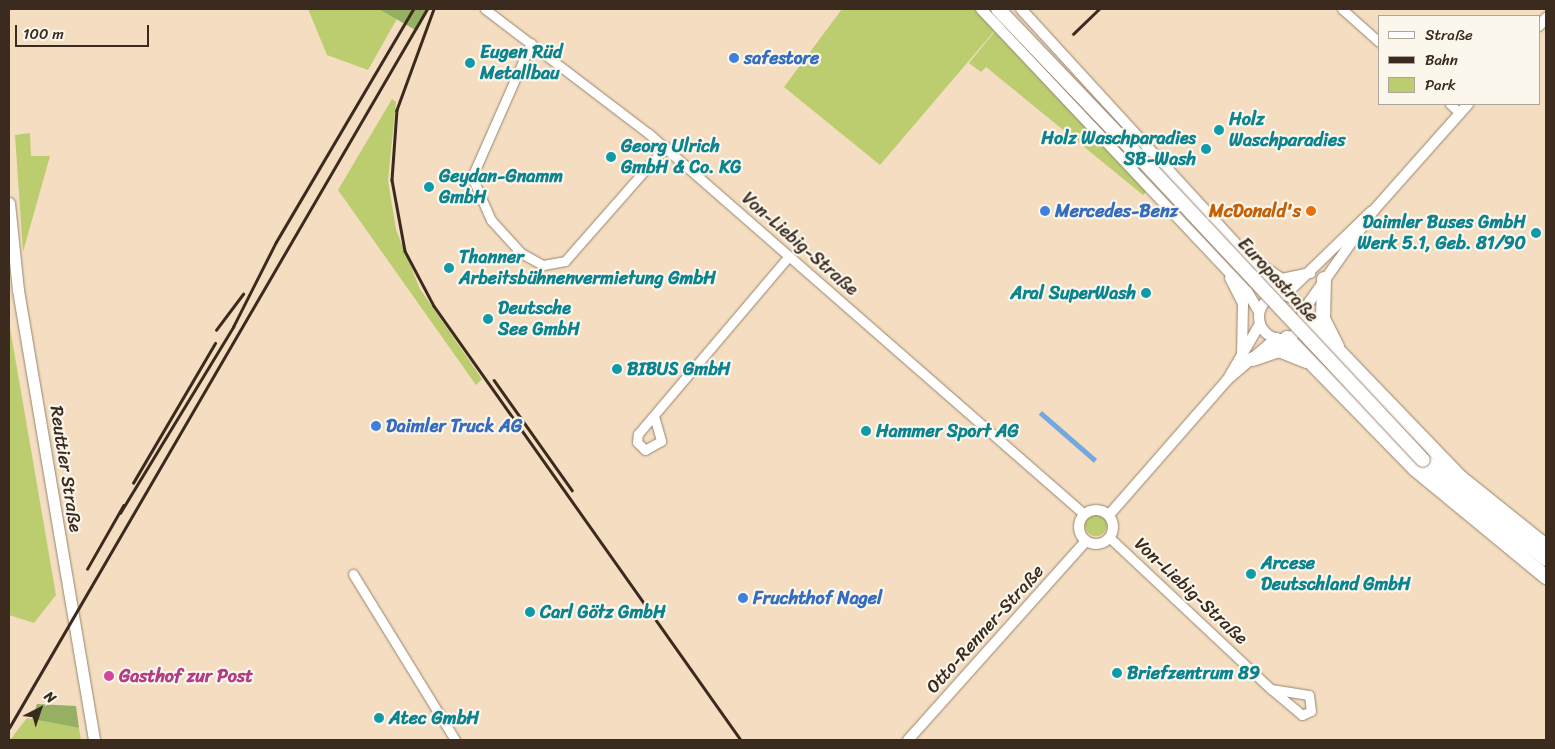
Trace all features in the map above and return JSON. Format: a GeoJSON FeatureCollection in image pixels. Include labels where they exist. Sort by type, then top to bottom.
{"type":"FeatureCollection","features":[{"type":"Feature","properties":{"kind":"highway","name":"Europastraße"},"geometry":{"type":"LineString","coordinates":[[998,9],[1423,460],[1546,559]]}},
{"type":"Feature","properties":{"kind":"highway"},"geometry":{"type":"LineString","coordinates":[[1319,275],[1324,319],[1341,356]]}},
{"type":"Feature","properties":{"kind":"highway"},"geometry":{"type":"LineString","coordinates":[[1303,313],[1341,356],[1461,478],[1546,546]]}},
{"type":"Feature","properties":{"kind":"highway"},"geometry":{"type":"LineString","coordinates":[[1281,338],[1326,378],[1440,492],[1546,576]]}},
{"type":"Feature","properties":{"kind":"highway"},"geometry":{"type":"LineString","coordinates":[[1248,357],[1272,350],[1291,353],[1326,378]]}},
{"type":"Feature","properties":{"kind":"main road","name":"Reuttier Straße"},"geometry":{"type":"LineString","coordinates":[[9,203],[18,290],[94,740]]}},
{"type":"Feature","properties":{"kind":"street","name":"Von-Liebig-Straße"},"geometry":{"type":"LineString","coordinates":[[485,9],[665,147],[788,257],[1084,514]]}},
{"type":"Feature","properties":{"kind":"street","name":"Europastraße"},"geometry":{"type":"LineString","coordinates":[[982,9],[1226,271],[1260,312]]}},
{"type":"Feature","properties":{"kind":"street","name":"Europastraße"},"geometry":{"type":"LineString","coordinates":[[1021,9],[1246,252],[1259,273],[1283,294]]}},
{"type":"Feature","properties":{"kind":"street"},"geometry":{"type":"LineString","coordinates":[[1342,9],[1378,41]]}},
{"type":"Feature","properties":{"kind":"street"},"geometry":{"type":"LineString","coordinates":[[531,43],[472,177],[491,220],[521,252],[544,265],[565,261],[665,147]]}},
{"type":"Feature","properties":{"kind":"street"},"geometry":{"type":"LineString","coordinates":[[1451,105],[1460,112]]}},
{"type":"Feature","properties":{"kind":"street"},"geometry":{"type":"LineString","coordinates":[[1109,515],[1248,357],[1281,338],[1298,331],[1303,313],[1319,275],[1467,105]]}},
{"type":"Feature","properties":{"kind":"street"},"geometry":{"type":"LineString","coordinates":[[1246,252],[1274,277],[1319,275]]}},
{"type":"Feature","properties":{"kind":"street"},"geometry":{"type":"LineString","coordinates":[[654,416],[788,257]]}},
{"type":"Feature","properties":{"kind":"street"},"geometry":{"type":"LineString","coordinates":[[1226,271],[1243,304],[1248,357]]}},
{"type":"Feature","properties":{"kind":"street"},"geometry":{"type":"LineString","coordinates":[[1248,357],[1260,324],[1260,312],[1268,299],[1283,294],[1319,275]]}},
{"type":"Feature","properties":{"kind":"street"},"geometry":{"type":"LineString","coordinates":[[1283,294],[1297,301],[1303,313]]}},
{"type":"Feature","properties":{"kind":"street"},"geometry":{"type":"LineString","coordinates":[[1260,324],[1281,338]]}},
{"type":"Feature","properties":{"kind":"street"},"geometry":{"type":"LineString","coordinates":[[1099,510],[1109,515],[1114,526],[1110,538],[1098,544],[1086,541],[1079,526],[1084,514],[1099,510]]}},
{"type":"Feature","properties":{"kind":"street","name":"Von-Liebig-Straße"},"geometry":{"type":"LineString","coordinates":[[1110,538],[1271,689]]}},
{"type":"Feature","properties":{"kind":"street","name":"Otto-Renner-Straße"},"geometry":{"type":"LineString","coordinates":[[908,740],[1086,541]]}},
{"type":"Feature","properties":{"kind":"street"},"geometry":{"type":"LineString","coordinates":[[353,574],[455,740]]}},
{"type":"Feature","properties":{"kind":"green space"},"geometry":{"type":"Polygon","coordinates":[[[308,9],[379,9],[398,17],[368,70],[327,55],[308,9]]]}},
{"type":"Feature","properties":{"kind":"green space"},"geometry":{"type":"Polygon","coordinates":[[[379,9],[429,9],[417,31],[379,9]]]}},
{"type":"Feature","properties":{"kind":"green space"},"geometry":{"type":"Polygon","coordinates":[[[842,9],[974,9],[996,29],[880,165],[784,87],[842,9]]]}},
{"type":"Feature","properties":{"kind":"green space"},"geometry":{"type":"Polygon","coordinates":[[[996,30],[1146,192],[1143,195],[986,67],[981,72],[969,63],[996,30]]]}},
{"type":"Feature","properties":{"kind":"green space"},"geometry":{"type":"Polygon","coordinates":[[[392,99],[396,102],[388,180],[396,230],[420,289],[482,379],[476,385],[338,190],[392,99]]]}},
{"type":"Feature","properties":{"kind":"green space"},"geometry":{"type":"Polygon","coordinates":[[[30,133],[31,156],[50,156],[23,252],[15,135],[30,133]]]}},
{"type":"Feature","properties":{"kind":"green space"},"geometry":{"type":"Polygon","coordinates":[[[9,322],[56,595],[34,623],[9,615],[9,322]]]}},
{"type":"Feature","properties":{"kind":"green space"},"geometry":{"type":"Polygon","coordinates":[[[1096,514],[1104,517],[1107,525],[1104,533],[1096,536],[1088,533],[1085,525],[1088,517],[1096,514]]]}},
{"type":"Feature","properties":{"kind":"green space"},"geometry":{"type":"Polygon","coordinates":[[[37,704],[76,706],[79,728],[32,719],[37,704]]]}},
{"type":"Feature","properties":{"kind":"green space"},"geometry":{"type":"Polygon","coordinates":[[[27,718],[79,728],[81,740],[10,740],[27,718]]]}},
{"type":"Feature","properties":{"kind":"water"},"geometry":{"type":"Polygon","coordinates":[[[1042,411],[1097,459],[1094,463],[1039,415],[1042,411]]]}},
{"type":"Feature","properties":{"kind":"railway"},"geometry":{"type":"LineString","coordinates":[[120,513],[233,327],[276,242],[413,9]]}},
{"type":"Feature","properties":{"kind":"railway"},"geometry":{"type":"LineString","coordinates":[[9,728],[427,9]]}},
{"type":"Feature","properties":{"kind":"railway"},"geometry":{"type":"LineString","coordinates":[[434,9],[397,110],[392,180],[405,251],[434,306],[741,740]]}},
{"type":"Feature","properties":{"kind":"railway"},"geometry":{"type":"LineString","coordinates":[[1073,34],[1099,9]]}},
{"type":"Feature","properties":{"kind":"railway"},"geometry":{"type":"LineString","coordinates":[[216,330],[243,294]]}},
{"type":"Feature","properties":{"kind":"railway"},"geometry":{"type":"LineString","coordinates":[[133,483],[215,343]]}},
{"type":"Feature","properties":{"kind":"railway"},"geometry":{"type":"LineString","coordinates":[[494,380],[572,490]]}},
{"type":"Feature","properties":{"kind":"railway"},"geometry":{"type":"LineString","coordinates":[[87,569],[123,506]]}},
{"type":"Feature","properties":{"kind":"place","name":"safestore"},"geometry":{"type":"Point","coordinates":[734,58]}},
{"type":"Feature","properties":{"kind":"place","name":"Eugen Rüd Metallbau"},"geometry":{"type":"Point","coordinates":[470,63]}},
{"type":"Feature","properties":{"kind":"place","name":"Holz Waschparadies"},"geometry":{"type":"Point","coordinates":[1219,130]}},
{"type":"Feature","properties":{"kind":"place","name":"Holz Waschparadies SB-Wash"},"geometry":{"type":"Point","coordinates":[1206,149]}},
{"type":"Feature","properties":{"kind":"place","name":"Georg Ulrich GmbH & Co. KG"},"geometry":{"type":"Point","coordinates":[611,157]}},
{"type":"Feature","properties":{"kind":"place","name":"Geydan-Gnamm GmbH"},"geometry":{"type":"Point","coordinates":[429,187]}},
{"type":"Feature","properties":{"kind":"place","name":"Mercedes-Benz"},"geometry":{"type":"Point","coordinates":[1045,211]}},
{"type":"Feature","properties":{"kind":"place","name":"McDonald's"},"geometry":{"type":"Point","coordinates":[1311,211]}},
{"type":"Feature","properties":{"kind":"place","name":"Daimler Buses GmbH Werk 5.1, Geb. 81/90"},"geometry":{"type":"Point","coordinates":[1536,233]}},
{"type":"Feature","properties":{"kind":"place","name":"Thanner Arbeitsbühnenvermietung GmbH"},"geometry":{"type":"Point","coordinates":[449,268]}},
{"type":"Feature","properties":{"kind":"place","name":"Aral SuperWash"},"geometry":{"type":"Point","coordinates":[1146,293]}},
{"type":"Feature","properties":{"kind":"place","name":"Deutsche See GmbH"},"geometry":{"type":"Point","coordinates":[488,319]}},
{"type":"Feature","properties":{"kind":"place","name":"BIBUS GmbH"},"geometry":{"type":"Point","coordinates":[617,369]}},
{"type":"Feature","properties":{"kind":"place","name":"Daimler Truck AG"},"geometry":{"type":"Point","coordinates":[376,426]}},
{"type":"Feature","properties":{"kind":"place","name":"Hammer Sport AG"},"geometry":{"type":"Point","coordinates":[866,431]}},
{"type":"Feature","properties":{"kind":"place","name":"Arcese Deutschland GmbH"},"geometry":{"type":"Point","coordinates":[1251,574]}},
{"type":"Feature","properties":{"kind":"place","name":"Fruchthof Nagel"},"geometry":{"type":"Point","coordinates":[743,598]}},
{"type":"Feature","properties":{"kind":"place","name":"Carl Götz GmbH"},"geometry":{"type":"Point","coordinates":[530,612]}},
{"type":"Feature","properties":{"kind":"place","name":"Briefzentrum 89"},"geometry":{"type":"Point","coordinates":[1117,673]}},
{"type":"Feature","properties":{"kind":"place","name":"Gasthof zur Post"},"geometry":{"type":"Point","coordinates":[109,676]}},
{"type":"Feature","properties":{"kind":"place","name":"Atec GmbH"},"geometry":{"type":"Point","coordinates":[379,718]}}]}
